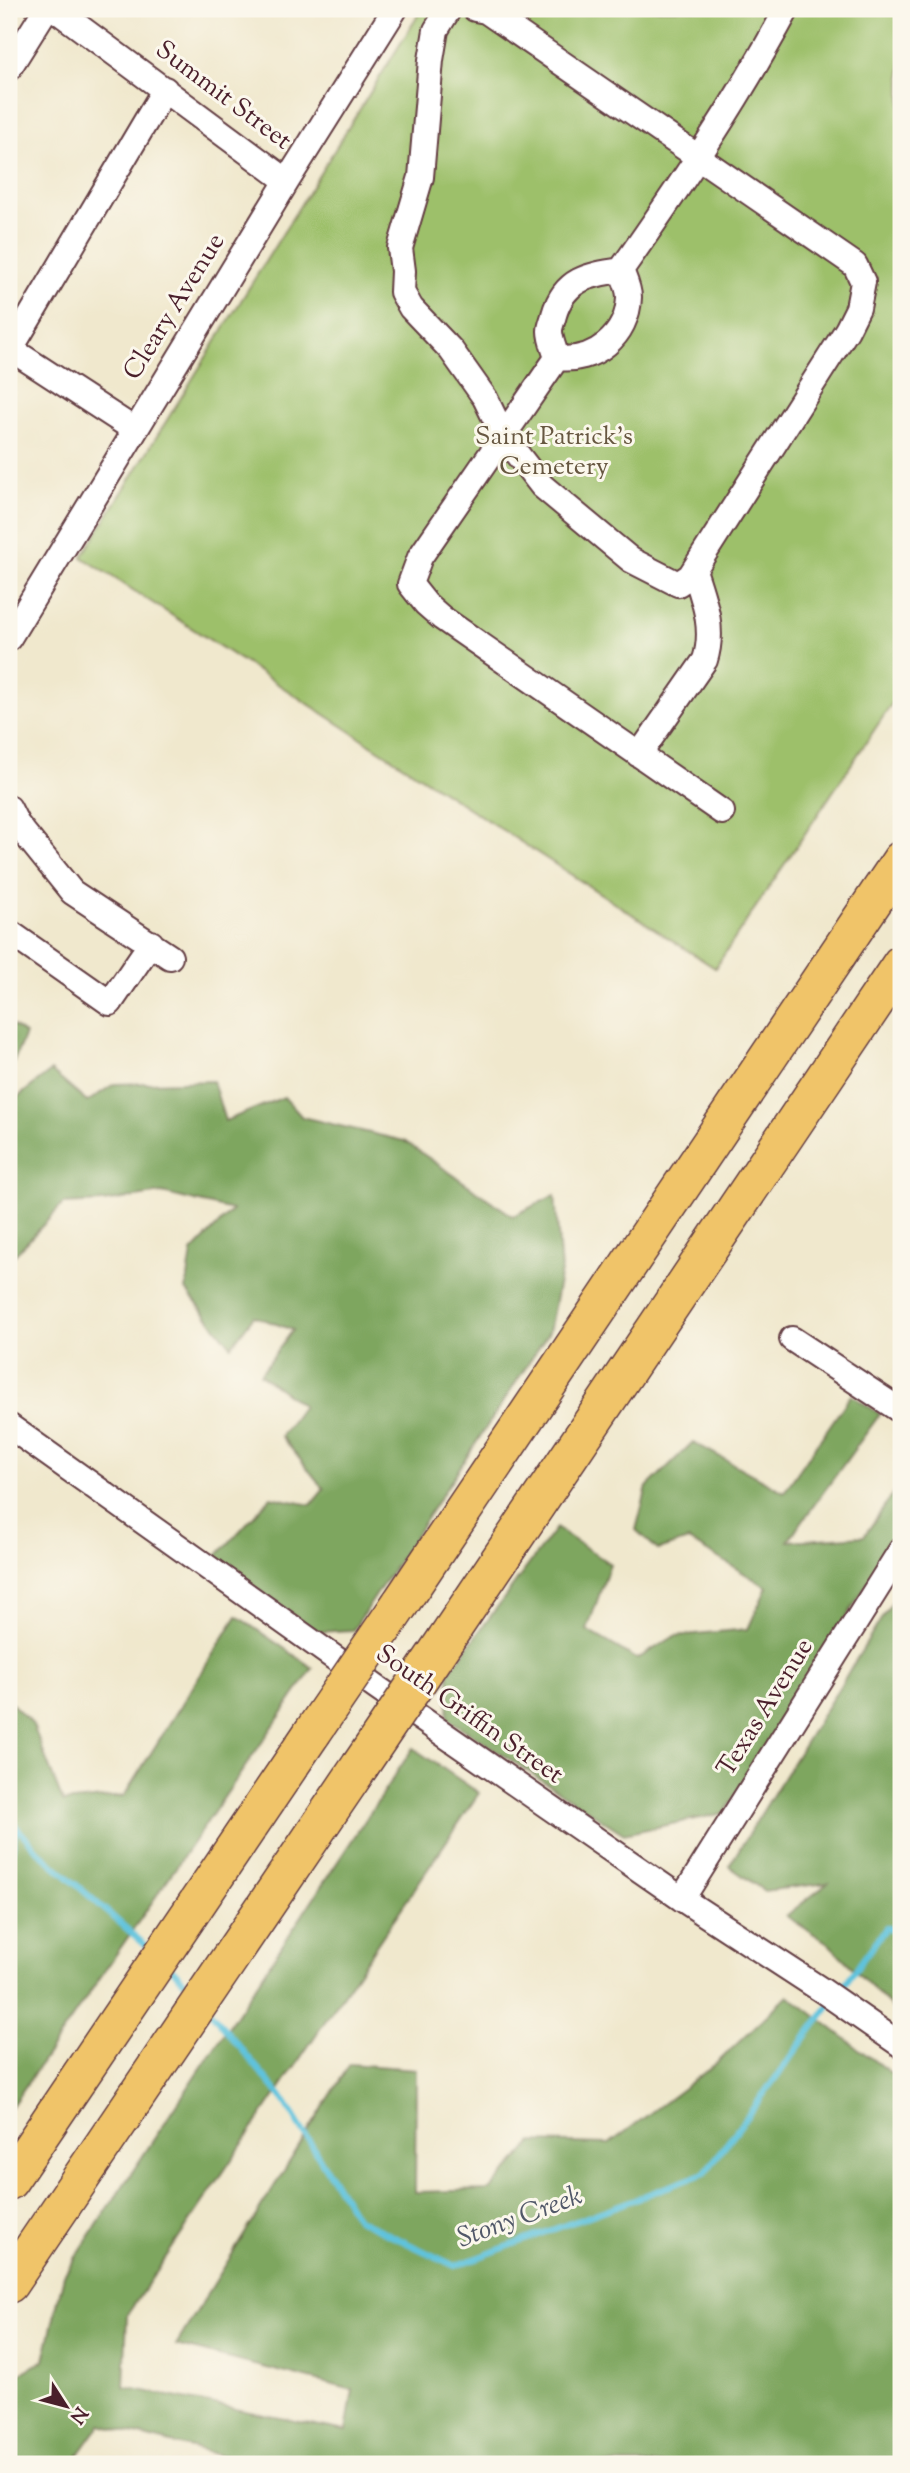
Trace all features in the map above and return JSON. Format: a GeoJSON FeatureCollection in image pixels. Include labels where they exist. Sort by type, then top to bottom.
{"type":"FeatureCollection","features":[{"type":"Feature","properties":{"kind":"highway"},"geometry":{"type":"LineString","coordinates":[[9,2181],[901,860]]}},
{"type":"Feature","properties":{"kind":"highway"},"geometry":{"type":"LineString","coordinates":[[9,2284],[901,964]]}},
{"type":"Feature","properties":{"kind":"street"},"geometry":{"type":"LineString","coordinates":[[9,68],[46,9]]}},
{"type":"Feature","properties":{"kind":"street","name":"Summit Street"},"geometry":{"type":"LineString","coordinates":[[55,9],[287,181]]}},
{"type":"Feature","properties":{"kind":"street","name":"Cleary Avenue"},"geometry":{"type":"LineString","coordinates":[[9,638],[395,9]]}},
{"type":"Feature","properties":{"kind":"street"},"geometry":{"type":"LineString","coordinates":[[449,9],[436,30],[431,60],[421,177],[400,248],[402,292],[411,308],[451,350],[485,398],[504,437],[542,486],[631,559],[678,584],[694,570],[847,330],[858,308],[863,282],[855,265],[486,11],[475,9]]}},
{"type":"Feature","properties":{"kind":"street"},"geometry":{"type":"LineString","coordinates":[[722,812],[442,618],[426,604],[411,584],[420,557],[557,358],[550,331],[556,307],[566,288],[590,276],[621,270],[699,159],[751,75],[787,9]]}},
{"type":"Feature","properties":{"kind":"street"},"geometry":{"type":"LineString","coordinates":[[135,430],[9,350],[165,89]]}},
{"type":"Feature","properties":{"kind":"street"},"geometry":{"type":"LineString","coordinates":[[557,358],[571,360],[610,344],[625,316],[629,294],[621,270]]}},
{"type":"Feature","properties":{"kind":"street"},"geometry":{"type":"LineString","coordinates":[[639,755],[705,660],[710,646],[707,608],[694,570]]}},
{"type":"Feature","properties":{"kind":"street"},"geometry":{"type":"LineString","coordinates":[[9,808],[17,824],[72,892],[161,950],[110,1003],[9,932]]}},
{"type":"Feature","properties":{"kind":"street"},"geometry":{"type":"LineString","coordinates":[[792,1339],[901,1411]]}},
{"type":"Feature","properties":{"kind":"street","name":"South Griffin Street"},"geometry":{"type":"LineString","coordinates":[[9,1426],[377,1688],[682,1899],[901,2045]]}},
{"type":"Feature","properties":{"kind":"street","name":"Texas Avenue"},"geometry":{"type":"LineString","coordinates":[[682,1899],[901,1550]]}},
{"type":"Feature","properties":{"kind":"green space","name":"Saint Patrick's Cemetery"},"geometry":{"type":"Polygon","coordinates":[[[422,9],[901,9],[901,690],[715,968],[82,557],[422,9]]]}},
{"type":"Feature","properties":{"kind":"green space"},"geometry":{"type":"Polygon","coordinates":[[[9,1023],[25,1034],[9,1073],[9,1023]]]}},
{"type":"Feature","properties":{"kind":"green space"},"geometry":{"type":"Polygon","coordinates":[[[51,1071],[87,1102],[114,1084],[213,1081],[225,1121],[284,1097],[302,1117],[404,1141],[513,1216],[555,1195],[561,1271],[549,1332],[353,1630],[317,1632],[214,1559],[271,1497],[311,1505],[324,1489],[281,1436],[303,1406],[260,1374],[293,1330],[254,1316],[231,1346],[186,1290],[192,1252],[232,1210],[162,1193],[103,1202],[63,1204],[9,1261],[9,1104],[51,1071]]]}},
{"type":"Feature","properties":{"kind":"green space"},"geometry":{"type":"Polygon","coordinates":[[[851,1395],[880,1414],[788,1541],[864,1536],[901,1483],[901,1530],[724,1813],[624,1834],[448,1719],[449,1672],[556,1528],[610,1564],[587,1630],[637,1659],[675,1636],[748,1629],[767,1587],[688,1540],[658,1550],[636,1530],[647,1487],[693,1442],[784,1492],[851,1395]]]}},
{"type":"Feature","properties":{"kind":"green space"},"geometry":{"type":"Polygon","coordinates":[[[901,1587],[901,2017],[828,1943],[786,1916],[828,1883],[764,1891],[729,1866],[901,1587]]]}},
{"type":"Feature","properties":{"kind":"green space"},"geometry":{"type":"Polygon","coordinates":[[[237,1616],[313,1668],[9,2110],[9,1701],[32,1723],[63,1802],[124,1796],[237,1616]]]}},
{"type":"Feature","properties":{"kind":"green space"},"geometry":{"type":"Polygon","coordinates":[[[413,1748],[479,1793],[127,2315],[124,2387],[346,2431],[353,2390],[176,2345],[350,2064],[416,2069],[415,2192],[490,2190],[533,2142],[609,2144],[717,2063],[788,1995],[901,2081],[901,2459],[861,2464],[255,2464],[100,2425],[72,2464],[9,2464],[9,2380],[44,2360],[64,2275],[413,1748]]]}},
{"type":"Feature","properties":{"kind":"waterway","name":"Stony Creek"},"geometry":{"type":"LineString","coordinates":[[9,1819],[39,1852],[152,1951]]}},
{"type":"Feature","properties":{"kind":"waterway"},"geometry":{"type":"LineString","coordinates":[[9,1865],[16,1827]]}},
{"type":"Feature","properties":{"kind":"waterway","name":"Stony Creek"},"geometry":{"type":"LineString","coordinates":[[838,1993],[886,1928],[901,1930]]}},
{"type":"Feature","properties":{"kind":"waterway","name":"Stony Creek"},"geometry":{"type":"LineString","coordinates":[[168,1965],[192,1990]]}},
{"type":"Feature","properties":{"kind":"waterway","name":"Stony Creek"},"geometry":{"type":"LineString","coordinates":[[208,2009],[284,2100],[357,2219],[455,2266],[705,2173],[832,2002]]}}]}
